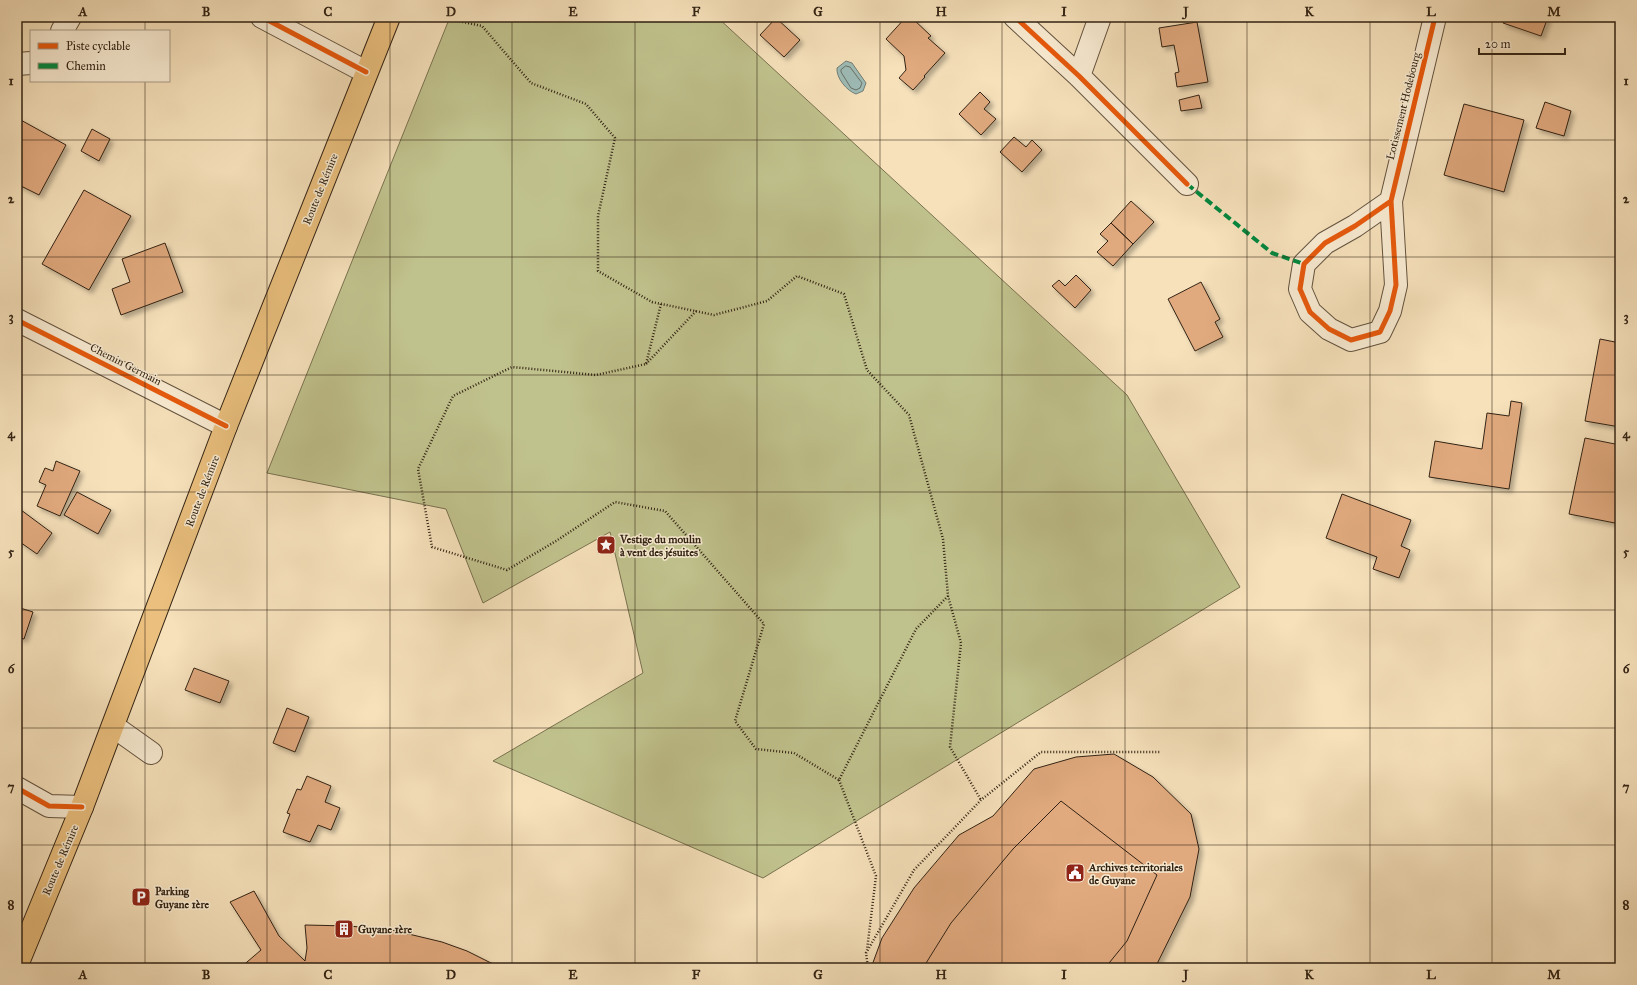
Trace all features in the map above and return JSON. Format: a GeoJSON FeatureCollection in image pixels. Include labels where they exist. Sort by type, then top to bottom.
{"type":"FeatureCollection","features":[{"type":"Feature","properties":{"kind":"main road","name":"Route de Rémire"},"geometry":{"type":"LineString","coordinates":[[17,965],[82,807],[226,426],[389,17]]}},
{"type":"Feature","properties":{"kind":"street"},"geometry":{"type":"LineString","coordinates":[[63,30],[70,17]]}},
{"type":"Feature","properties":{"kind":"street"},"geometry":{"type":"LineString","coordinates":[[262,17],[366,72]]}},
{"type":"Feature","properties":{"kind":"street"},"geometry":{"type":"LineString","coordinates":[[1015,17],[1078,76],[1187,184]]}},
{"type":"Feature","properties":{"kind":"street"},"geometry":{"type":"LineString","coordinates":[[1078,76],[1100,17]]}},
{"type":"Feature","properties":{"kind":"street","name":"Lotissement Hodebourg"},"geometry":{"type":"LineString","coordinates":[[1390,201],[1355,226],[1325,244],[1304,264],[1300,289],[1310,312],[1329,329],[1351,340],[1380,332],[1390,311],[1396,285],[1390,201],[1435,17]]}},
{"type":"Feature","properties":{"kind":"street"},"geometry":{"type":"LineString","coordinates":[[17,64],[30,63]]}},
{"type":"Feature","properties":{"kind":"street","name":"Chemin Germain"},"geometry":{"type":"LineString","coordinates":[[17,320],[226,426]]}},
{"type":"Feature","properties":{"kind":"street"},"geometry":{"type":"LineString","coordinates":[[113,726],[151,753]]}},
{"type":"Feature","properties":{"kind":"street"},"geometry":{"type":"LineString","coordinates":[[17,788],[49,806],[82,807]]}},
{"type":"Feature","properties":{"kind":"path"},"geometry":{"type":"LineString","coordinates":[[445,17],[449,20],[482,26],[531,83],[586,104],[615,138],[598,216],[598,271],[652,302],[714,315],[767,301],[797,276],[844,294],[867,370],[909,414],[943,539],[948,596],[961,644],[950,747],[982,800]]}},
{"type":"Feature","properties":{"kind":"path"},"geometry":{"type":"LineString","coordinates":[[646,364],[661,304]]}},
{"type":"Feature","properties":{"kind":"path"},"geometry":{"type":"LineString","coordinates":[[696,311],[646,364],[596,375],[512,367],[453,396],[418,469],[432,547],[507,570],[556,541],[615,502],[665,511],[764,624],[735,721],[756,749],[794,753],[839,780],[876,876],[866,952],[868,968]]}},
{"type":"Feature","properties":{"kind":"path"},"geometry":{"type":"LineString","coordinates":[[839,780],[916,629],[948,596]]}},
{"type":"Feature","properties":{"kind":"path"},"geometry":{"type":"LineString","coordinates":[[866,952],[914,870],[982,800],[1041,752],[1160,752]]}},
{"type":"Feature","properties":{"kind":"green space"},"geometry":{"type":"Polygon","coordinates":[[[450,17],[717,17],[1127,395],[1240,587],[763,878],[493,761],[643,673],[610,532],[483,603],[446,509],[267,473],[450,17]]]}},
{"type":"Feature","properties":{"kind":"water"},"geometry":{"type":"Polygon","coordinates":[[[846,61],[852,63],[866,83],[863,91],[856,94],[846,87],[838,76],[837,68],[846,61]]]}},
{"type":"Feature","properties":{"kind":"building"},"geometry":{"type":"Polygon","coordinates":[[[906,17],[911,17],[931,36],[928,38],[945,53],[913,90],[899,78],[906,70],[904,56],[886,39],[906,17]]]}},
{"type":"Feature","properties":{"kind":"building"},"geometry":{"type":"Polygon","coordinates":[[[1505,17],[1548,17],[1541,36],[1503,23],[1505,17]]]}},
{"type":"Feature","properties":{"kind":"building"},"geometry":{"type":"Polygon","coordinates":[[[776,18],[800,40],[784,57],[760,35],[776,18]]]}},
{"type":"Feature","properties":{"kind":"building"},"geometry":{"type":"Polygon","coordinates":[[[1197,22],[1208,82],[1177,87],[1175,73],[1179,72],[1174,45],[1162,47],[1159,28],[1197,22]]]}},
{"type":"Feature","properties":{"kind":"building"},"geometry":{"type":"Polygon","coordinates":[[[980,92],[990,102],[984,109],[996,119],[981,135],[959,114],[980,92]]]}},
{"type":"Feature","properties":{"kind":"building"},"geometry":{"type":"Polygon","coordinates":[[[1199,95],[1202,108],[1181,111],[1179,100],[1199,95]]]}},
{"type":"Feature","properties":{"kind":"building"},"geometry":{"type":"Polygon","coordinates":[[[1545,102],[1571,111],[1564,136],[1536,128],[1545,102]]]}},
{"type":"Feature","properties":{"kind":"building"},"geometry":{"type":"Polygon","coordinates":[[[1464,104],[1524,120],[1504,192],[1444,175],[1464,104]]]}},
{"type":"Feature","properties":{"kind":"building"},"geometry":{"type":"Polygon","coordinates":[[[19,119],[66,145],[39,195],[17,184],[17,122],[19,119]]]}},
{"type":"Feature","properties":{"kind":"building"},"geometry":{"type":"Polygon","coordinates":[[[92,129],[110,139],[99,161],[81,151],[92,129]]]}},
{"type":"Feature","properties":{"kind":"building"},"geometry":{"type":"Polygon","coordinates":[[[1014,137],[1026,147],[1032,140],[1042,150],[1022,172],[1000,152],[1014,137]]]}},
{"type":"Feature","properties":{"kind":"building"},"geometry":{"type":"Polygon","coordinates":[[[84,190],[131,216],[89,290],[42,264],[84,190]]]}},
{"type":"Feature","properties":{"kind":"building"},"geometry":{"type":"Polygon","coordinates":[[[1131,201],[1154,222],[1133,244],[1111,223],[1131,201]]]}},
{"type":"Feature","properties":{"kind":"building"},"geometry":{"type":"Polygon","coordinates":[[[1111,223],[1133,244],[1113,266],[1097,252],[1108,241],[1100,234],[1111,223]]]}},
{"type":"Feature","properties":{"kind":"building"},"geometry":{"type":"Polygon","coordinates":[[[165,243],[183,292],[121,315],[112,289],[130,282],[122,259],[165,243]]]}},
{"type":"Feature","properties":{"kind":"building"},"geometry":{"type":"Polygon","coordinates":[[[1076,275],[1091,290],[1075,308],[1052,286],[1059,280],[1065,286],[1076,275]]]}},
{"type":"Feature","properties":{"kind":"building"},"geometry":{"type":"Polygon","coordinates":[[[1201,282],[1220,319],[1215,322],[1223,337],[1195,351],[1168,299],[1201,282]]]}},
{"type":"Feature","properties":{"kind":"building"},"geometry":{"type":"Polygon","coordinates":[[[1600,339],[1620,343],[1620,427],[1585,421],[1600,339]]]}},
{"type":"Feature","properties":{"kind":"building"},"geometry":{"type":"Polygon","coordinates":[[[1511,401],[1522,403],[1509,489],[1429,477],[1435,441],[1482,449],[1487,413],[1509,416],[1511,401]]]}},
{"type":"Feature","properties":{"kind":"building"},"geometry":{"type":"Polygon","coordinates":[[[1585,438],[1620,445],[1620,524],[1569,514],[1585,438]]]}},
{"type":"Feature","properties":{"kind":"building"},"geometry":{"type":"Polygon","coordinates":[[[56,461],[80,471],[60,516],[37,506],[46,485],[39,482],[45,468],[53,471],[56,461]]]}},
{"type":"Feature","properties":{"kind":"building"},"geometry":{"type":"Polygon","coordinates":[[[77,492],[111,510],[98,534],[64,515],[77,492]]]}},
{"type":"Feature","properties":{"kind":"building"},"geometry":{"type":"Polygon","coordinates":[[[1342,494],[1411,520],[1401,546],[1410,550],[1399,578],[1373,569],[1377,557],[1326,538],[1342,494]]]}},
{"type":"Feature","properties":{"kind":"building"},"geometry":{"type":"Polygon","coordinates":[[[17,507],[52,533],[37,554],[17,540],[17,507]]]}},
{"type":"Feature","properties":{"kind":"building"},"geometry":{"type":"Polygon","coordinates":[[[17,607],[33,612],[24,639],[17,637],[17,607]]]}},
{"type":"Feature","properties":{"kind":"building"},"geometry":{"type":"Polygon","coordinates":[[[194,668],[229,681],[220,703],[185,690],[194,668]]]}},
{"type":"Feature","properties":{"kind":"building"},"geometry":{"type":"Polygon","coordinates":[[[287,708],[309,717],[295,752],[273,743],[287,708]]]}},
{"type":"Feature","properties":{"kind":"building"},"geometry":{"type":"Polygon","coordinates":[[[1114,754],[1153,777],[1191,814],[1199,849],[1190,897],[1155,968],[871,968],[882,938],[914,888],[959,835],[993,816],[1034,769],[1076,757],[1114,754]]]}},
{"type":"Feature","properties":{"kind":"building"},"geometry":{"type":"Polygon","coordinates":[[[307,776],[331,786],[325,802],[340,808],[331,830],[318,825],[310,842],[283,832],[290,814],[287,813],[297,789],[301,790],[307,776]]]}},
{"type":"Feature","properties":{"kind":"building"},"geometry":{"type":"Polygon","coordinates":[[[1061,801],[1157,875],[1127,941],[1105,968],[923,968],[951,923],[1013,849],[1061,801]]]}},
{"type":"Feature","properties":{"kind":"building","name":"Guyane 1ère"},"geometry":{"type":"Polygon","coordinates":[[[254,891],[279,936],[305,961],[307,948],[305,925],[349,926],[392,930],[442,942],[467,951],[501,968],[371,968],[327,964],[326,968],[240,968],[261,950],[230,902],[254,891]]]}},
{"type":"Feature","properties":{"kind":"marked path"},"geometry":{"type":"LineString","coordinates":[[1187,184],[1272,253],[1304,264]]}},
{"type":"Feature","properties":{"kind":"cycle path"},"geometry":{"type":"LineString","coordinates":[[262,17],[366,72]]}},
{"type":"Feature","properties":{"kind":"cycle path"},"geometry":{"type":"LineString","coordinates":[[1015,17],[1079,76],[1187,184]]}},
{"type":"Feature","properties":{"kind":"cycle path"},"geometry":{"type":"LineString","coordinates":[[1391,201],[1355,226],[1325,243],[1304,264],[1300,289],[1310,312],[1329,329],[1351,340],[1380,332],[1390,311],[1396,285],[1391,201],[1435,17]]}},
{"type":"Feature","properties":{"kind":"cycle path"},"geometry":{"type":"LineString","coordinates":[[17,320],[226,426]]}},
{"type":"Feature","properties":{"kind":"cycle path"},"geometry":{"type":"LineString","coordinates":[[17,788],[49,806],[82,807]]}},
{"type":"Feature","properties":{"kind":"place","name":"Vestige du moulin à vent des jésuites"},"geometry":{"type":"Point","coordinates":[606,545]}},
{"type":"Feature","properties":{"kind":"place","name":"Archives territoriales de Guyane"},"geometry":{"type":"Point","coordinates":[1075,873]}},
{"type":"Feature","properties":{"kind":"place","name":"Parking Guyane 1ère"},"geometry":{"type":"Point","coordinates":[141,897]}},
{"type":"Feature","properties":{"kind":"place","name":"Guyane 1ère"},"geometry":{"type":"Point","coordinates":[344,929]}}]}
